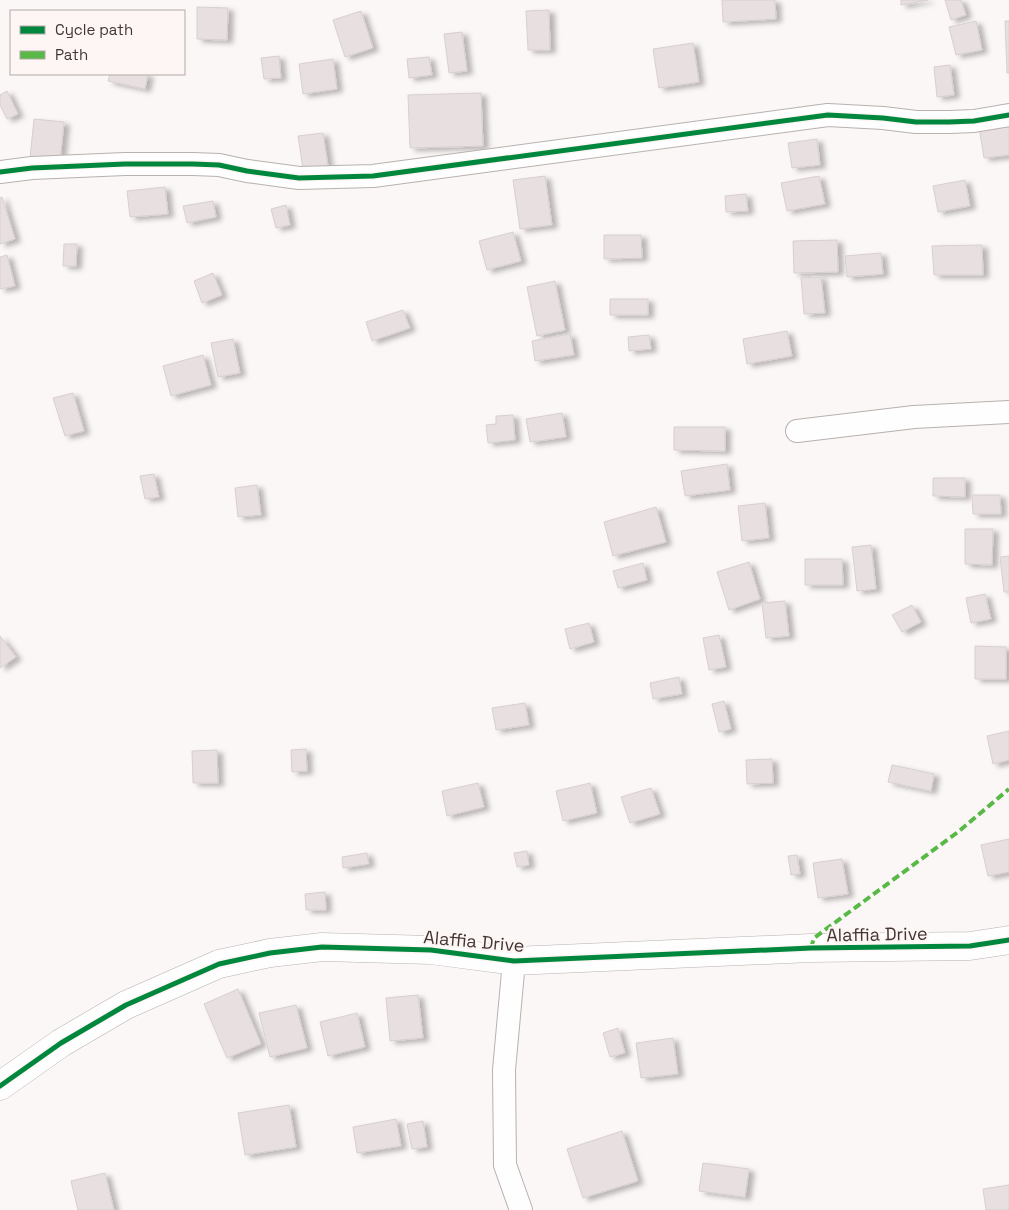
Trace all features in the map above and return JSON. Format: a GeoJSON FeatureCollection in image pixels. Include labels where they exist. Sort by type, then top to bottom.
{"type":"FeatureCollection","features":[{"type":"Feature","properties":{"kind":"street"},"geometry":{"type":"LineString","coordinates":[[0,172],[32,168],[125,164],[219,164],[246,171],[299,178],[344,178],[373,176],[828,115],[916,122],[974,122],[1009,115]]}},
{"type":"Feature","properties":{"kind":"street"},"geometry":{"type":"LineString","coordinates":[[797,431],[914,417],[1009,412]]}},
{"type":"Feature","properties":{"kind":"street","name":"Alaffia Drive"},"geometry":{"type":"LineString","coordinates":[[0,1086],[61,1043],[126,1005],[219,964],[270,953],[322,947],[431,950],[514,961],[811,948],[970,946],[1009,940]]}},
{"type":"Feature","properties":{"kind":"street"},"geometry":{"type":"LineString","coordinates":[[514,961],[504,1070],[504,1165],[521,1210]]}},
{"type":"Feature","properties":{"kind":"building"},"geometry":{"type":"Polygon","coordinates":[[[722,0],[775,0],[776,19],[723,22],[722,0]]]}},
{"type":"Feature","properties":{"kind":"building"},"geometry":{"type":"Polygon","coordinates":[[[901,0],[928,0],[901,5],[901,0]]]}},
{"type":"Feature","properties":{"kind":"building"},"geometry":{"type":"Polygon","coordinates":[[[945,0],[961,0],[966,15],[951,20],[945,0]]]}},
{"type":"Feature","properties":{"kind":"building"},"geometry":{"type":"Polygon","coordinates":[[[197,7],[228,8],[227,40],[197,39],[197,7]]]}},
{"type":"Feature","properties":{"kind":"building"},"geometry":{"type":"Polygon","coordinates":[[[549,10],[550,50],[528,50],[526,11],[549,10]]]}},
{"type":"Feature","properties":{"kind":"building"},"geometry":{"type":"Polygon","coordinates":[[[361,11],[373,48],[345,57],[333,20],[361,11]]]}},
{"type":"Feature","properties":{"kind":"building"},"geometry":{"type":"Polygon","coordinates":[[[976,21],[982,50],[956,55],[949,27],[976,21]]]}},
{"type":"Feature","properties":{"kind":"building"},"geometry":{"type":"Polygon","coordinates":[[[1005,21],[1009,21],[1009,73],[1007,73],[1005,21]]]}},
{"type":"Feature","properties":{"kind":"building"},"geometry":{"type":"Polygon","coordinates":[[[462,32],[467,71],[449,73],[444,34],[462,32]]]}},
{"type":"Feature","properties":{"kind":"building"},"geometry":{"type":"Polygon","coordinates":[[[693,43],[699,82],[659,88],[653,49],[693,43]]]}},
{"type":"Feature","properties":{"kind":"building"},"geometry":{"type":"Polygon","coordinates":[[[279,56],[281,78],[264,79],[261,58],[279,56]]]}},
{"type":"Feature","properties":{"kind":"building"},"geometry":{"type":"Polygon","coordinates":[[[429,57],[432,75],[409,78],[407,59],[429,57]]]}},
{"type":"Feature","properties":{"kind":"building"},"geometry":{"type":"Polygon","coordinates":[[[333,59],[337,89],[303,94],[299,64],[333,59]]]}},
{"type":"Feature","properties":{"kind":"building"},"geometry":{"type":"Polygon","coordinates":[[[950,65],[954,95],[937,97],[934,67],[950,65]]]}},
{"type":"Feature","properties":{"kind":"building"},"geometry":{"type":"Polygon","coordinates":[[[110,75],[148,75],[145,89],[108,81],[110,75]]]}},
{"type":"Feature","properties":{"kind":"building"},"geometry":{"type":"Polygon","coordinates":[[[7,91],[18,114],[7,119],[0,105],[0,95],[7,91]]]}},
{"type":"Feature","properties":{"kind":"building"},"geometry":{"type":"Polygon","coordinates":[[[481,93],[483,146],[410,148],[408,95],[481,93]]]}},
{"type":"Feature","properties":{"kind":"building"},"geometry":{"type":"Polygon","coordinates":[[[34,119],[64,122],[60,161],[30,158],[34,119]]]}},
{"type":"Feature","properties":{"kind":"building"},"geometry":{"type":"Polygon","coordinates":[[[1009,123],[1009,155],[984,158],[979,127],[1009,123]]]}},
{"type":"Feature","properties":{"kind":"building"},"geometry":{"type":"Polygon","coordinates":[[[323,133],[328,166],[303,169],[298,136],[323,133]]]}},
{"type":"Feature","properties":{"kind":"building"},"geometry":{"type":"Polygon","coordinates":[[[817,139],[820,165],[792,168],[788,143],[817,139]]]}},
{"type":"Feature","properties":{"kind":"building"},"geometry":{"type":"Polygon","coordinates":[[[545,176],[552,225],[520,229],[513,180],[545,176]]]}},
{"type":"Feature","properties":{"kind":"building"},"geometry":{"type":"Polygon","coordinates":[[[819,176],[825,204],[787,211],[781,183],[819,176]]]}},
{"type":"Feature","properties":{"kind":"building"},"geometry":{"type":"Polygon","coordinates":[[[965,180],[970,206],[938,212],[933,186],[965,180]]]}},
{"type":"Feature","properties":{"kind":"building"},"geometry":{"type":"Polygon","coordinates":[[[165,187],[168,214],[130,217],[127,191],[165,187]]]}},
{"type":"Feature","properties":{"kind":"building"},"geometry":{"type":"Polygon","coordinates":[[[746,194],[748,211],[726,212],[725,196],[746,194]]]}},
{"type":"Feature","properties":{"kind":"building"},"geometry":{"type":"Polygon","coordinates":[[[2,197],[15,239],[0,244],[0,198],[2,197]]]}},
{"type":"Feature","properties":{"kind":"building"},"geometry":{"type":"Polygon","coordinates":[[[213,201],[216,217],[187,223],[183,206],[213,201]]]}},
{"type":"Feature","properties":{"kind":"building"},"geometry":{"type":"Polygon","coordinates":[[[286,205],[290,225],[276,228],[271,209],[286,205]]]}},
{"type":"Feature","properties":{"kind":"building"},"geometry":{"type":"Polygon","coordinates":[[[513,232],[521,261],[487,270],[479,241],[513,232]]]}},
{"type":"Feature","properties":{"kind":"building"},"geometry":{"type":"Polygon","coordinates":[[[604,235],[641,235],[642,258],[604,259],[604,235]]]}},
{"type":"Feature","properties":{"kind":"building"},"geometry":{"type":"Polygon","coordinates":[[[837,240],[838,272],[794,273],[793,241],[837,240]]]}},
{"type":"Feature","properties":{"kind":"building"},"geometry":{"type":"Polygon","coordinates":[[[64,244],[77,244],[76,266],[63,266],[64,244]]]}},
{"type":"Feature","properties":{"kind":"building"},"geometry":{"type":"Polygon","coordinates":[[[982,245],[983,275],[934,275],[932,246],[982,245]]]}},
{"type":"Feature","properties":{"kind":"building"},"geometry":{"type":"Polygon","coordinates":[[[881,253],[883,274],[847,277],[845,256],[881,253]]]}},
{"type":"Feature","properties":{"kind":"building"},"geometry":{"type":"Polygon","coordinates":[[[7,255],[15,286],[0,289],[0,257],[7,255]]]}},
{"type":"Feature","properties":{"kind":"building"},"geometry":{"type":"Polygon","coordinates":[[[213,273],[222,295],[202,303],[194,281],[213,273]]]}},
{"type":"Feature","properties":{"kind":"building"},"geometry":{"type":"Polygon","coordinates":[[[821,277],[825,313],[804,314],[801,278],[821,277]]]}},
{"type":"Feature","properties":{"kind":"building"},"geometry":{"type":"Polygon","coordinates":[[[555,281],[565,330],[537,336],[527,287],[555,281]]]}},
{"type":"Feature","properties":{"kind":"building"},"geometry":{"type":"Polygon","coordinates":[[[610,299],[648,299],[648,315],[610,315],[610,299]]]}},
{"type":"Feature","properties":{"kind":"building"},"geometry":{"type":"Polygon","coordinates":[[[403,310],[410,328],[372,341],[366,322],[403,310]]]}},
{"type":"Feature","properties":{"kind":"building"},"geometry":{"type":"Polygon","coordinates":[[[787,331],[792,356],[747,364],[743,339],[787,331]]]}},
{"type":"Feature","properties":{"kind":"building"},"geometry":{"type":"Polygon","coordinates":[[[570,334],[574,355],[535,361],[532,341],[570,334]]]}},
{"type":"Feature","properties":{"kind":"building"},"geometry":{"type":"Polygon","coordinates":[[[649,335],[651,349],[629,351],[628,337],[649,335]]]}},
{"type":"Feature","properties":{"kind":"building"},"geometry":{"type":"Polygon","coordinates":[[[233,339],[240,373],[218,377],[211,343],[233,339]]]}},
{"type":"Feature","properties":{"kind":"building"},"geometry":{"type":"Polygon","coordinates":[[[203,355],[211,385],[171,396],[163,366],[203,355]]]}},
{"type":"Feature","properties":{"kind":"building"},"geometry":{"type":"Polygon","coordinates":[[[73,393],[84,431],[65,436],[53,398],[73,393]]]}},
{"type":"Feature","properties":{"kind":"building"},"geometry":{"type":"Polygon","coordinates":[[[562,413],[566,437],[530,442],[526,419],[562,413]]]}},
{"type":"Feature","properties":{"kind":"building"},"geometry":{"type":"Polygon","coordinates":[[[513,415],[515,440],[488,443],[486,425],[496,424],[496,416],[513,415]]]}},
{"type":"Feature","properties":{"kind":"building"},"geometry":{"type":"Polygon","coordinates":[[[674,427],[725,427],[725,451],[674,450],[674,427]]]}},
{"type":"Feature","properties":{"kind":"building"},"geometry":{"type":"Polygon","coordinates":[[[727,464],[730,490],[685,496],[681,471],[727,464]]]}},
{"type":"Feature","properties":{"kind":"building"},"geometry":{"type":"Polygon","coordinates":[[[154,474],[159,497],[145,499],[140,476],[154,474]]]}},
{"type":"Feature","properties":{"kind":"building"},"geometry":{"type":"Polygon","coordinates":[[[933,478],[965,478],[965,497],[933,496],[933,478]]]}},
{"type":"Feature","properties":{"kind":"building"},"geometry":{"type":"Polygon","coordinates":[[[257,485],[261,515],[238,517],[235,488],[257,485]]]}},
{"type":"Feature","properties":{"kind":"building"},"geometry":{"type":"Polygon","coordinates":[[[972,495],[1000,495],[1001,514],[973,514],[972,495]]]}},
{"type":"Feature","properties":{"kind":"building"},"geometry":{"type":"Polygon","coordinates":[[[765,503],[769,538],[742,541],[738,506],[765,503]]]}},
{"type":"Feature","properties":{"kind":"building"},"geometry":{"type":"Polygon","coordinates":[[[656,507],[666,542],[613,556],[604,522],[656,507]]]}},
{"type":"Feature","properties":{"kind":"building"},"geometry":{"type":"Polygon","coordinates":[[[965,529],[993,529],[992,565],[965,564],[965,529]]]}},
{"type":"Feature","properties":{"kind":"building"},"geometry":{"type":"Polygon","coordinates":[[[871,545],[876,589],[857,591],[852,547],[871,545]]]}},
{"type":"Feature","properties":{"kind":"building"},"geometry":{"type":"Polygon","coordinates":[[[1009,556],[1009,592],[1004,592],[1000,557],[1009,556]]]}},
{"type":"Feature","properties":{"kind":"building"},"geometry":{"type":"Polygon","coordinates":[[[805,559],[842,559],[843,585],[805,585],[805,559]]]}},
{"type":"Feature","properties":{"kind":"building"},"geometry":{"type":"Polygon","coordinates":[[[749,562],[760,599],[729,610],[717,572],[749,562]]]}},
{"type":"Feature","properties":{"kind":"building"},"geometry":{"type":"Polygon","coordinates":[[[643,563],[647,580],[618,588],[613,571],[643,563]]]}},
{"type":"Feature","properties":{"kind":"building"},"geometry":{"type":"Polygon","coordinates":[[[985,594],[991,619],[971,623],[966,598],[985,594]]]}},
{"type":"Feature","properties":{"kind":"building"},"geometry":{"type":"Polygon","coordinates":[[[785,601],[789,636],[766,638],[762,603],[785,601]]]}},
{"type":"Feature","properties":{"kind":"building"},"geometry":{"type":"Polygon","coordinates":[[[912,605],[921,622],[902,632],[892,615],[912,605]]]}},
{"type":"Feature","properties":{"kind":"building"},"geometry":{"type":"Polygon","coordinates":[[[589,623],[594,642],[570,649],[565,629],[589,623]]]}},
{"type":"Feature","properties":{"kind":"building"},"geometry":{"type":"Polygon","coordinates":[[[719,635],[726,667],[709,670],[703,638],[719,635]]]}},
{"type":"Feature","properties":{"kind":"building"},"geometry":{"type":"Polygon","coordinates":[[[0,636],[16,657],[0,668],[0,636]]]}},
{"type":"Feature","properties":{"kind":"building"},"geometry":{"type":"Polygon","coordinates":[[[975,646],[1006,647],[1006,679],[975,679],[975,646]]]}},
{"type":"Feature","properties":{"kind":"building"},"geometry":{"type":"Polygon","coordinates":[[[679,677],[682,694],[653,699],[650,683],[679,677]]]}},
{"type":"Feature","properties":{"kind":"building"},"geometry":{"type":"Polygon","coordinates":[[[724,701],[731,729],[719,732],[712,704],[724,701]]]}},
{"type":"Feature","properties":{"kind":"building"},"geometry":{"type":"Polygon","coordinates":[[[525,703],[529,725],[496,730],[492,708],[525,703]]]}},
{"type":"Feature","properties":{"kind":"building"},"geometry":{"type":"Polygon","coordinates":[[[1009,731],[1009,760],[993,764],[987,736],[1009,731]]]}},
{"type":"Feature","properties":{"kind":"building"},"geometry":{"type":"Polygon","coordinates":[[[306,749],[307,771],[292,772],[291,750],[306,749]]]}},
{"type":"Feature","properties":{"kind":"building"},"geometry":{"type":"Polygon","coordinates":[[[217,750],[218,783],[193,783],[192,751],[217,750]]]}},
{"type":"Feature","properties":{"kind":"building"},"geometry":{"type":"Polygon","coordinates":[[[772,759],[773,783],[747,784],[746,760],[772,759]]]}},
{"type":"Feature","properties":{"kind":"building"},"geometry":{"type":"Polygon","coordinates":[[[892,765],[934,774],[931,791],[888,782],[892,765]]]}},
{"type":"Feature","properties":{"kind":"building"},"geometry":{"type":"Polygon","coordinates":[[[478,783],[484,807],[447,816],[442,791],[478,783]]]}},
{"type":"Feature","properties":{"kind":"building"},"geometry":{"type":"Polygon","coordinates":[[[590,783],[597,813],[563,821],[556,791],[590,783]]]}},
{"type":"Feature","properties":{"kind":"building"},"geometry":{"type":"Polygon","coordinates":[[[651,788],[660,814],[630,823],[621,797],[651,788]]]}},
{"type":"Feature","properties":{"kind":"building"},"geometry":{"type":"Polygon","coordinates":[[[1009,839],[1009,872],[988,876],[981,845],[1009,839]]]}},
{"type":"Feature","properties":{"kind":"building"},"geometry":{"type":"Polygon","coordinates":[[[527,851],[529,865],[517,867],[514,853],[527,851]]]}},
{"type":"Feature","properties":{"kind":"building"},"geometry":{"type":"Polygon","coordinates":[[[367,853],[369,864],[343,868],[342,857],[367,853]]]}},
{"type":"Feature","properties":{"kind":"building"},"geometry":{"type":"Polygon","coordinates":[[[797,855],[800,874],[791,875],[788,856],[797,855]]]}},
{"type":"Feature","properties":{"kind":"building"},"geometry":{"type":"Polygon","coordinates":[[[842,859],[848,894],[818,898],[813,863],[842,859]]]}},
{"type":"Feature","properties":{"kind":"building"},"geometry":{"type":"Polygon","coordinates":[[[325,892],[326,910],[306,910],[305,894],[325,892]]]}},
{"type":"Feature","properties":{"kind":"building"},"geometry":{"type":"Polygon","coordinates":[[[238,989],[261,1044],[227,1058],[204,1004],[238,989]]]}},
{"type":"Feature","properties":{"kind":"building"},"geometry":{"type":"Polygon","coordinates":[[[418,995],[423,1038],[390,1041],[386,998],[418,995]]]}},
{"type":"Feature","properties":{"kind":"building"},"geometry":{"type":"Polygon","coordinates":[[[296,1005],[307,1048],[270,1057],[259,1013],[296,1005]]]}},
{"type":"Feature","properties":{"kind":"building"},"geometry":{"type":"Polygon","coordinates":[[[357,1013],[365,1047],[328,1056],[320,1022],[357,1013]]]}},
{"type":"Feature","properties":{"kind":"building"},"geometry":{"type":"Polygon","coordinates":[[[618,1028],[625,1053],[610,1057],[603,1033],[618,1028]]]}},
{"type":"Feature","properties":{"kind":"building"},"geometry":{"type":"Polygon","coordinates":[[[673,1038],[678,1074],[641,1078],[636,1043],[673,1038]]]}},
{"type":"Feature","properties":{"kind":"building"},"geometry":{"type":"Polygon","coordinates":[[[289,1105],[296,1147],[245,1155],[238,1113],[289,1105]]]}},
{"type":"Feature","properties":{"kind":"building"},"geometry":{"type":"Polygon","coordinates":[[[396,1119],[401,1146],[357,1153],[353,1127],[396,1119]]]}},
{"type":"Feature","properties":{"kind":"building"},"geometry":{"type":"Polygon","coordinates":[[[423,1121],[427,1147],[412,1149],[407,1124],[423,1121]]]}},
{"type":"Feature","properties":{"kind":"building"},"geometry":{"type":"Polygon","coordinates":[[[622,1131],[638,1181],[583,1198],[567,1149],[622,1131]]]}},
{"type":"Feature","properties":{"kind":"building"},"geometry":{"type":"Polygon","coordinates":[[[703,1163],[749,1169],[745,1197],[699,1191],[703,1163]]]}},
{"type":"Feature","properties":{"kind":"building"},"geometry":{"type":"Polygon","coordinates":[[[105,1173],[114,1210],[78,1210],[71,1181],[105,1173]]]}},
{"type":"Feature","properties":{"kind":"building"},"geometry":{"type":"Polygon","coordinates":[[[1009,1185],[1009,1210],[986,1210],[983,1189],[1009,1185]]]}},
{"type":"Feature","properties":{"kind":"marked path"},"geometry":{"type":"LineString","coordinates":[[811,948],[814,938],[958,832],[1009,789]]}},
{"type":"Feature","properties":{"kind":"cycle path"},"geometry":{"type":"LineString","coordinates":[[0,172],[32,168],[125,164],[193,164],[219,165],[299,178],[373,176],[828,115],[916,122],[974,121],[1009,115]]}},
{"type":"Feature","properties":{"kind":"cycle path"},"geometry":{"type":"LineString","coordinates":[[0,1086],[61,1043],[126,1005],[219,964],[270,953],[322,947],[431,950],[514,961],[811,948],[970,946],[1009,940]]}}]}
